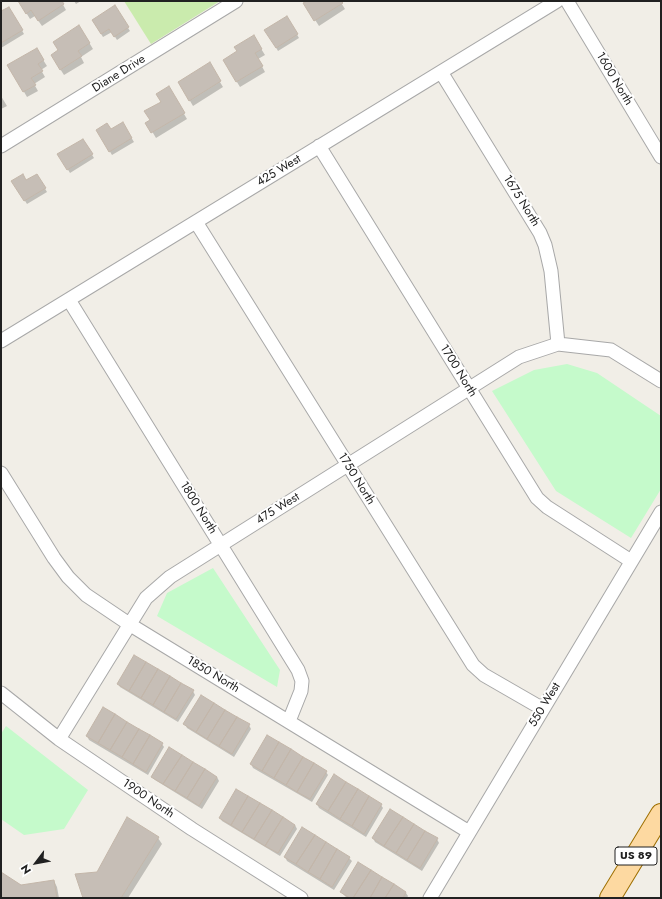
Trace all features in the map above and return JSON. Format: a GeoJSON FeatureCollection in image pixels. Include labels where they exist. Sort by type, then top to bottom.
{"type":"FeatureCollection","features":[{"type":"Feature","properties":{"kind":"main road","name":"US 89"},"geometry":{"type":"LineString","coordinates":[[610,898],[661,814]]}},
{"type":"Feature","properties":{"kind":"street","name":"Diane Drive"},"geometry":{"type":"LineString","coordinates":[[1,146],[236,1]]}},
{"type":"Feature","properties":{"kind":"street","name":"425 West"},"geometry":{"type":"LineString","coordinates":[[1,341],[557,1]]}},
{"type":"Feature","properties":{"kind":"street","name":"1600 North"},"geometry":{"type":"LineString","coordinates":[[567,1],[661,157]]}},
{"type":"Feature","properties":{"kind":"street","name":"1675 North"},"geometry":{"type":"LineString","coordinates":[[441,72],[540,233],[552,271],[558,344]]}},
{"type":"Feature","properties":{"kind":"street","name":"1700 North"},"geometry":{"type":"LineString","coordinates":[[319,146],[537,498],[547,507],[631,561]]}},
{"type":"Feature","properties":{"kind":"street","name":"1750 North"},"geometry":{"type":"LineString","coordinates":[[196,222],[473,665],[484,675],[543,709]]}},
{"type":"Feature","properties":{"kind":"street","name":"1800 North"},"geometry":{"type":"LineString","coordinates":[[69,300],[298,670],[302,682],[301,691],[288,721]]}},
{"type":"Feature","properties":{"kind":"street"},"geometry":{"type":"LineString","coordinates":[[558,344],[611,350],[661,381]]}},
{"type":"Feature","properties":{"kind":"street","name":"475 West"},"geometry":{"type":"LineString","coordinates":[[59,739],[146,598],[170,576],[519,357],[558,344]]}},
{"type":"Feature","properties":{"kind":"street","name":"1850 North"},"geometry":{"type":"LineString","coordinates":[[1,473],[54,558],[68,577],[86,595],[129,624],[469,832]]}},
{"type":"Feature","properties":{"kind":"street","name":"550 West"},"geometry":{"type":"LineString","coordinates":[[430,898],[661,512]]}},
{"type":"Feature","properties":{"kind":"street","name":"1900 North"},"geometry":{"type":"LineString","coordinates":[[1,693],[59,739],[192,829],[301,898]]}},
{"type":"Feature","properties":{"kind":"green space"},"geometry":{"type":"Polygon","coordinates":[[[124,1],[220,1],[151,44],[124,1]]]}},
{"type":"Feature","properties":{"kind":"green space"},"geometry":{"type":"Polygon","coordinates":[[[567,364],[597,373],[661,416],[661,489],[631,538],[556,491],[492,391],[534,370],[567,364]]]}},
{"type":"Feature","properties":{"kind":"green space"},"geometry":{"type":"Polygon","coordinates":[[[213,568],[280,670],[277,687],[157,616],[167,593],[213,568]]]}},
{"type":"Feature","properties":{"kind":"green space"},"geometry":{"type":"Polygon","coordinates":[[[6,726],[88,790],[64,829],[24,835],[1,819],[1,734],[6,726]]]}},
{"type":"Feature","properties":{"kind":"building"},"geometry":{"type":"Polygon","coordinates":[[[18,1],[62,1],[64,4],[38,21],[31,10],[26,14],[18,1]]]}},
{"type":"Feature","properties":{"kind":"building"},"geometry":{"type":"Polygon","coordinates":[[[307,1],[341,1],[343,3],[314,21],[303,3],[307,1]]]}},
{"type":"Feature","properties":{"kind":"building"},"geometry":{"type":"Polygon","coordinates":[[[115,5],[129,27],[114,37],[109,29],[101,34],[92,20],[115,5]]]}},
{"type":"Feature","properties":{"kind":"building"},"geometry":{"type":"Polygon","coordinates":[[[9,7],[23,30],[1,43],[1,11],[9,7]]]}},
{"type":"Feature","properties":{"kind":"building"},"geometry":{"type":"Polygon","coordinates":[[[287,16],[298,34],[276,48],[264,30],[287,16]]]}},
{"type":"Feature","properties":{"kind":"building"},"geometry":{"type":"Polygon","coordinates":[[[79,25],[90,43],[78,51],[82,56],[60,70],[51,55],[58,50],[53,42],[79,25]]]}},
{"type":"Feature","properties":{"kind":"building"},"geometry":{"type":"Polygon","coordinates":[[[254,35],[262,49],[255,53],[263,66],[236,82],[223,60],[237,51],[234,47],[254,35]]]}},
{"type":"Feature","properties":{"kind":"building"},"geometry":{"type":"Polygon","coordinates":[[[37,48],[44,60],[38,64],[43,71],[31,78],[36,85],[23,92],[7,65],[37,48]]]}},
{"type":"Feature","properties":{"kind":"building"},"geometry":{"type":"Polygon","coordinates":[[[210,62],[221,81],[189,101],[178,82],[210,62]]]}},
{"type":"Feature","properties":{"kind":"building"},"geometry":{"type":"Polygon","coordinates":[[[169,86],[185,113],[151,133],[145,123],[150,120],[144,111],[161,102],[156,94],[169,86]]]}},
{"type":"Feature","properties":{"kind":"building"},"geometry":{"type":"Polygon","coordinates":[[[123,122],[132,138],[109,152],[96,130],[107,123],[111,129],[123,122]]]}},
{"type":"Feature","properties":{"kind":"building"},"geometry":{"type":"Polygon","coordinates":[[[83,139],[93,154],[67,170],[57,154],[83,139]]]}},
{"type":"Feature","properties":{"kind":"building"},"geometry":{"type":"Polygon","coordinates":[[[23,174],[26,180],[37,174],[46,188],[24,201],[11,181],[23,174]]]}},
{"type":"Feature","properties":{"kind":"building"},"geometry":{"type":"Polygon","coordinates":[[[134,655],[146,662],[129,691],[117,684],[134,655]]]}},
{"type":"Feature","properties":{"kind":"building"},"geometry":{"type":"Polygon","coordinates":[[[146,662],[158,669],[141,698],[129,691],[146,662]]]}},
{"type":"Feature","properties":{"kind":"building"},"geometry":{"type":"Polygon","coordinates":[[[158,669],[170,676],[153,705],[141,698],[158,669]]]}},
{"type":"Feature","properties":{"kind":"building"},"geometry":{"type":"Polygon","coordinates":[[[170,676],[181,683],[164,712],[153,705],[170,676]]]}},
{"type":"Feature","properties":{"kind":"building"},"geometry":{"type":"Polygon","coordinates":[[[181,683],[194,690],[176,719],[164,712],[181,683]]]}},
{"type":"Feature","properties":{"kind":"building"},"geometry":{"type":"Polygon","coordinates":[[[201,695],[214,703],[196,732],[183,724],[201,695]]]}},
{"type":"Feature","properties":{"kind":"building"},"geometry":{"type":"Polygon","coordinates":[[[214,703],[225,710],[207,739],[196,732],[214,703]]]}},
{"type":"Feature","properties":{"kind":"building"},"geometry":{"type":"Polygon","coordinates":[[[103,707],[115,714],[98,743],[86,736],[103,707]]]}},
{"type":"Feature","properties":{"kind":"building"},"geometry":{"type":"Polygon","coordinates":[[[225,710],[237,717],[219,746],[207,739],[225,710]]]}},
{"type":"Feature","properties":{"kind":"building"},"geometry":{"type":"Polygon","coordinates":[[[115,714],[127,722],[110,750],[98,743],[115,714]]]}},
{"type":"Feature","properties":{"kind":"building"},"geometry":{"type":"Polygon","coordinates":[[[237,717],[250,724],[232,754],[219,746],[237,717]]]}},
{"type":"Feature","properties":{"kind":"building"},"geometry":{"type":"Polygon","coordinates":[[[127,722],[139,729],[122,757],[110,750],[127,722]]]}},
{"type":"Feature","properties":{"kind":"building"},"geometry":{"type":"Polygon","coordinates":[[[139,729],[150,735],[133,764],[122,757],[139,729]]]}},
{"type":"Feature","properties":{"kind":"building"},"geometry":{"type":"Polygon","coordinates":[[[150,735],[163,743],[146,772],[133,764],[150,735]]]}},
{"type":"Feature","properties":{"kind":"building"},"geometry":{"type":"Polygon","coordinates":[[[267,735],[279,742],[262,771],[250,764],[267,735]]]}},
{"type":"Feature","properties":{"kind":"building"},"geometry":{"type":"Polygon","coordinates":[[[279,742],[291,749],[274,778],[262,771],[279,742]]]}},
{"type":"Feature","properties":{"kind":"building"},"geometry":{"type":"Polygon","coordinates":[[[169,747],[182,755],[163,784],[151,777],[169,747]]]}},
{"type":"Feature","properties":{"kind":"building"},"geometry":{"type":"Polygon","coordinates":[[[291,749],[303,757],[286,785],[274,778],[291,749]]]}},
{"type":"Feature","properties":{"kind":"building"},"geometry":{"type":"Polygon","coordinates":[[[182,755],[193,762],[175,791],[163,784],[182,755]]]}},
{"type":"Feature","properties":{"kind":"building"},"geometry":{"type":"Polygon","coordinates":[[[303,757],[314,763],[297,792],[286,785],[303,757]]]}},
{"type":"Feature","properties":{"kind":"building"},"geometry":{"type":"Polygon","coordinates":[[[193,762],[205,769],[187,798],[175,791],[193,762]]]}},
{"type":"Feature","properties":{"kind":"building"},"geometry":{"type":"Polygon","coordinates":[[[314,763],[327,771],[310,799],[297,792],[314,763]]]}},
{"type":"Feature","properties":{"kind":"building"},"geometry":{"type":"Polygon","coordinates":[[[205,769],[217,777],[199,806],[187,798],[205,769]]]}},
{"type":"Feature","properties":{"kind":"building"},"geometry":{"type":"Polygon","coordinates":[[[334,774],[346,782],[328,811],[316,804],[334,774]]]}},
{"type":"Feature","properties":{"kind":"building"},"geometry":{"type":"Polygon","coordinates":[[[346,782],[358,789],[340,819],[328,811],[346,782]]]}},
{"type":"Feature","properties":{"kind":"building"},"geometry":{"type":"Polygon","coordinates":[[[236,789],[248,796],[231,825],[219,818],[236,789]]]}},
{"type":"Feature","properties":{"kind":"building"},"geometry":{"type":"Polygon","coordinates":[[[358,789],[369,796],[352,826],[340,819],[358,789]]]}},
{"type":"Feature","properties":{"kind":"building"},"geometry":{"type":"Polygon","coordinates":[[[248,796],[260,803],[242,832],[231,825],[248,796]]]}},
{"type":"Feature","properties":{"kind":"building"},"geometry":{"type":"Polygon","coordinates":[[[369,796],[382,804],[364,834],[352,826],[369,796]]]}},
{"type":"Feature","properties":{"kind":"building"},"geometry":{"type":"Polygon","coordinates":[[[260,803],[272,810],[254,839],[242,832],[260,803]]]}},
{"type":"Feature","properties":{"kind":"building"},"geometry":{"type":"Polygon","coordinates":[[[390,809],[403,817],[384,846],[372,838],[390,809]]]}},
{"type":"Feature","properties":{"kind":"building"},"geometry":{"type":"Polygon","coordinates":[[[272,810],[283,817],[265,846],[254,839],[272,810]]]}},
{"type":"Feature","properties":{"kind":"building"},"geometry":{"type":"Polygon","coordinates":[[[127,817],[159,837],[121,898],[83,898],[75,874],[97,872],[127,817]]]}},
{"type":"Feature","properties":{"kind":"building"},"geometry":{"type":"Polygon","coordinates":[[[283,817],[295,825],[278,853],[265,846],[283,817]]]}},
{"type":"Feature","properties":{"kind":"building"},"geometry":{"type":"Polygon","coordinates":[[[403,817],[414,824],[396,853],[384,846],[403,817]]]}},
{"type":"Feature","properties":{"kind":"building"},"geometry":{"type":"Polygon","coordinates":[[[414,824],[425,831],[407,860],[396,853],[414,824]]]}},
{"type":"Feature","properties":{"kind":"building"},"geometry":{"type":"Polygon","coordinates":[[[302,827],[315,835],[296,864],[284,857],[302,827]]]}},
{"type":"Feature","properties":{"kind":"building"},"geometry":{"type":"Polygon","coordinates":[[[425,831],[438,838],[420,868],[407,860],[425,831]]]}},
{"type":"Feature","properties":{"kind":"building"},"geometry":{"type":"Polygon","coordinates":[[[315,835],[326,842],[308,872],[296,864],[315,835]]]}},
{"type":"Feature","properties":{"kind":"building"},"geometry":{"type":"Polygon","coordinates":[[[326,842],[337,849],[320,879],[308,872],[326,842]]]}},
{"type":"Feature","properties":{"kind":"building"},"geometry":{"type":"Polygon","coordinates":[[[337,849],[350,857],[332,887],[320,879],[337,849]]]}},
{"type":"Feature","properties":{"kind":"building"},"geometry":{"type":"Polygon","coordinates":[[[358,862],[371,870],[353,898],[350,898],[340,892],[358,862]]]}},
{"type":"Feature","properties":{"kind":"building"},"geometry":{"type":"Polygon","coordinates":[[[371,870],[382,877],[370,898],[353,898],[371,870]]]}},
{"type":"Feature","properties":{"kind":"building"},"geometry":{"type":"Polygon","coordinates":[[[1,872],[21,885],[54,880],[57,898],[1,898],[1,872]]]}},
{"type":"Feature","properties":{"kind":"building"},"geometry":{"type":"Polygon","coordinates":[[[382,877],[394,884],[385,898],[370,898],[382,877]]]}},
{"type":"Feature","properties":{"kind":"building"},"geometry":{"type":"Polygon","coordinates":[[[394,884],[406,892],[403,898],[385,898],[394,884]]]}}]}
